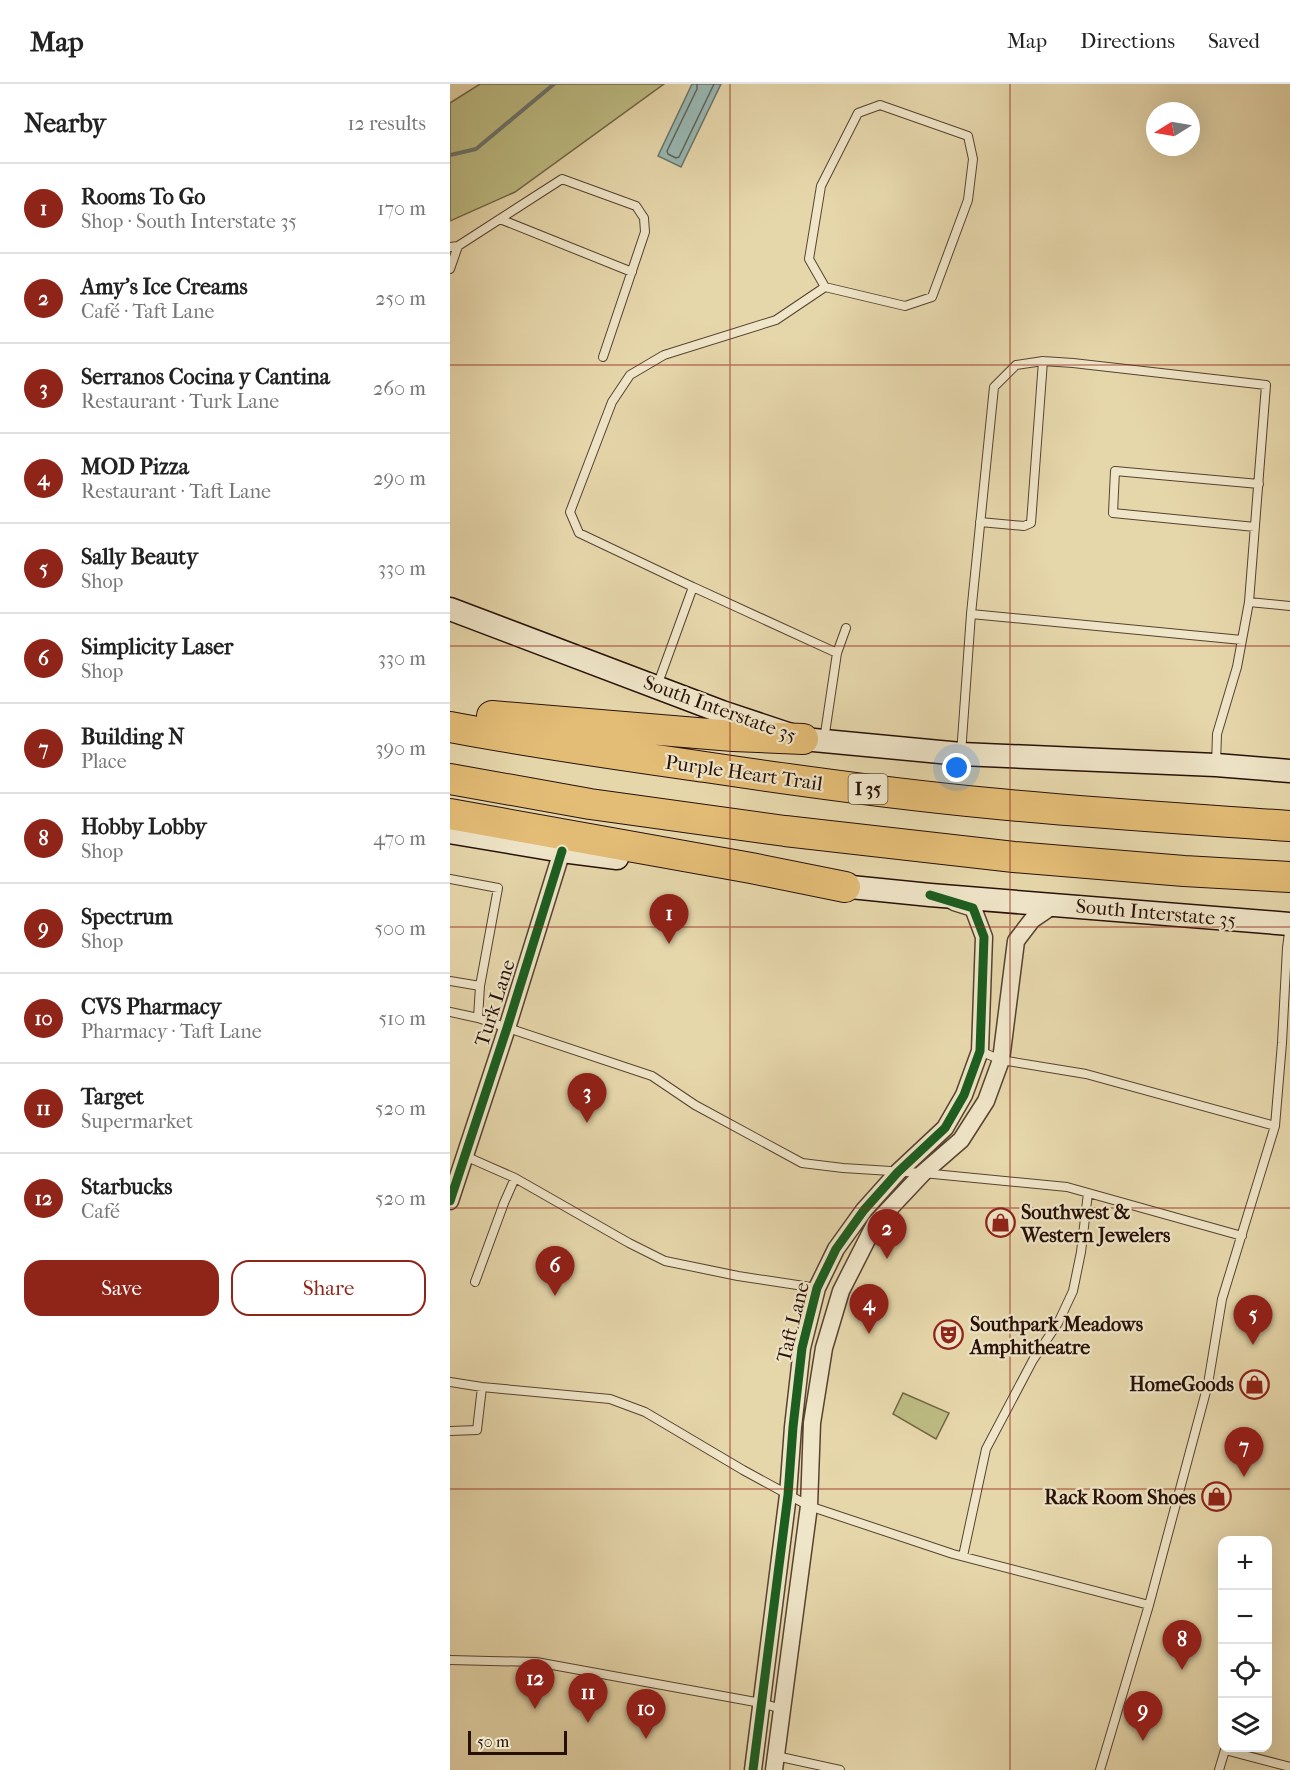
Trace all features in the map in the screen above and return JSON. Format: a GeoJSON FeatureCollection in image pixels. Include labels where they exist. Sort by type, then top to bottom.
{"type":"FeatureCollection","features":[{"type":"Feature","properties":{"kind":"highway"},"geometry":{"type":"LineString","coordinates":[[450,711],[582,724],[814,740]]}},
{"type":"Feature","properties":{"kind":"highway","name":"Purple Heart Trail"},"geometry":{"type":"LineString","coordinates":[[450,727],[618,755],[896,793],[1175,819],[1290,826]]}},
{"type":"Feature","properties":{"kind":"highway"},"geometry":{"type":"LineString","coordinates":[[450,778],[590,804],[842,837],[1014,857],[1290,877]]}},
{"type":"Feature","properties":{"kind":"highway"},"geometry":{"type":"LineString","coordinates":[[450,814],[845,887]]}},
{"type":"Feature","properties":{"kind":"main road","name":"South Interstate 35"},"geometry":{"type":"LineString","coordinates":[[450,609],[722,712],[814,740],[961,754],[1216,765],[1290,771]]}},
{"type":"Feature","properties":{"kind":"main road","name":"South Interstate 35"},"geometry":{"type":"LineString","coordinates":[[450,832],[562,851],[845,887],[1290,924]]}},
{"type":"Feature","properties":{"kind":"street","name":"Turk Lane"},"geometry":{"type":"LineString","coordinates":[[450,1201],[562,851]]}},
{"type":"Feature","properties":{"kind":"street","name":"Taft Lane"},"geometry":{"type":"LineString","coordinates":[[753,1770],[788,1495],[802,1348],[817,1288],[836,1249],[866,1208],[898,1172],[945,1128],[964,1095],[980,1051],[984,937],[973,908],[930,895]]}},
{"type":"Feature","properties":{"kind":"street","name":"Taft Lane"},"geometry":{"type":"LineString","coordinates":[[775,1763],[809,1506],[812,1423],[824,1348],[841,1291],[875,1224],[923,1173],[961,1140],[986,1101],[1001,1060],[1016,941],[1032,920],[1054,905]]}},
{"type":"Feature","properties":{"kind":"lane"},"geometry":{"type":"LineString","coordinates":[[825,287],[808,260],[821,186],[858,113],[880,105],[968,136],[973,159],[968,201],[932,297],[905,306],[825,287],[776,320],[664,355],[630,375],[612,402],[570,512],[579,533],[837,653]]}},
{"type":"Feature","properties":{"kind":"lane"},"geometry":{"type":"LineString","coordinates":[[450,269],[454,246],[562,179],[636,206],[644,218],[645,232],[603,357]]}},
{"type":"Feature","properties":{"kind":"lane"},"geometry":{"type":"LineString","coordinates":[[500,219],[632,272]]}},
{"type":"Feature","properties":{"kind":"lane"},"geometry":{"type":"LineString","coordinates":[[980,522],[1024,526],[1031,523],[1043,361]]}},
{"type":"Feature","properties":{"kind":"lane"},"geometry":{"type":"LineString","coordinates":[[961,754],[971,614],[994,387],[1016,365],[1043,361],[1266,385],[1249,602],[1237,667],[1216,734],[1216,765]]}},
{"type":"Feature","properties":{"kind":"lane"},"geometry":{"type":"LineString","coordinates":[[1255,527],[1113,513],[1115,471],[1259,483]]}},
{"type":"Feature","properties":{"kind":"lane"},"geometry":{"type":"LineString","coordinates":[[657,686],[693,587]]}},
{"type":"Feature","properties":{"kind":"lane"},"geometry":{"type":"LineString","coordinates":[[1249,602],[1290,606]]}},
{"type":"Feature","properties":{"kind":"lane"},"geometry":{"type":"LineString","coordinates":[[971,614],[1242,640]]}},
{"type":"Feature","properties":{"kind":"lane"},"geometry":{"type":"LineString","coordinates":[[814,740],[846,628]]}},
{"type":"Feature","properties":{"kind":"lane"},"geometry":{"type":"LineString","coordinates":[[450,879],[498,888],[480,986],[478,1018]]}},
{"type":"Feature","properties":{"kind":"lane"},"geometry":{"type":"LineString","coordinates":[[1100,1770],[1149,1605],[1208,1384],[1222,1299],[1275,1126],[1290,924]]}},
{"type":"Feature","properties":{"kind":"lane"},"geometry":{"type":"LineString","coordinates":[[450,981],[480,986]]}},
{"type":"Feature","properties":{"kind":"lane"},"geometry":{"type":"LineString","coordinates":[[450,1012],[478,1018],[652,1076],[695,1105],[802,1163],[1067,1187],[1242,1236]]}},
{"type":"Feature","properties":{"kind":"lane"},"geometry":{"type":"LineString","coordinates":[[980,1051],[1001,1060],[1086,1074],[1275,1126]]}},
{"type":"Feature","properties":{"kind":"lane"},"geometry":{"type":"LineString","coordinates":[[465,1156],[515,1178],[664,1261],[738,1276],[817,1288]]}},
{"type":"Feature","properties":{"kind":"lane"},"geometry":{"type":"LineString","coordinates":[[475,1282],[515,1178]]}},
{"type":"Feature","properties":{"kind":"lane"},"geometry":{"type":"LineString","coordinates":[[963,1556],[986,1449],[1033,1360],[1058,1323],[1073,1291],[1081,1252],[1088,1193]]}},
{"type":"Feature","properties":{"kind":"lane"},"geometry":{"type":"LineString","coordinates":[[450,1382],[482,1388],[610,1399],[645,1412],[809,1506],[963,1556],[1149,1605]]}},
{"type":"Feature","properties":{"kind":"lane"},"geometry":{"type":"LineString","coordinates":[[450,1431],[477,1430],[482,1388]]}},
{"type":"Feature","properties":{"kind":"lane"},"geometry":{"type":"LineString","coordinates":[[450,1660],[536,1662],[761,1703],[782,1709]]}},
{"type":"Feature","properties":{"kind":"lane"},"geometry":{"type":"LineString","coordinates":[[1219,1770],[1225,1750],[1290,1767]]}},
{"type":"Feature","properties":{"kind":"lane"},"geometry":{"type":"LineString","coordinates":[[775,1763],[840,1770]]}},
{"type":"Feature","properties":{"kind":"shaded area"},"geometry":{"type":"Polygon","coordinates":[[[480,84],[664,84],[515,192],[450,221],[450,103],[480,84]]]}},
{"type":"Feature","properties":{"kind":"shaded area"},"geometry":{"type":"Polygon","coordinates":[[[903,1393],[949,1413],[936,1439],[893,1414],[903,1393]]]}},
{"type":"Feature","properties":{"kind":"water"},"geometry":{"type":"Polygon","coordinates":[[[692,84],[721,84],[681,167],[658,156],[692,84]]]}},
{"type":"Feature","properties":{"kind":"waterway"},"geometry":{"type":"LineString","coordinates":[[450,155],[476,149],[554,84]]}},
{"type":"Feature","properties":{"kind":"cycle path"},"geometry":{"type":"LineString","coordinates":[[450,1201],[562,851]]}},
{"type":"Feature","properties":{"kind":"cycle path"},"geometry":{"type":"LineString","coordinates":[[753,1770],[788,1495],[802,1348],[817,1288],[836,1249],[864,1210],[898,1172],[945,1128],[964,1095],[980,1051],[984,937],[973,908],[930,895]]}},
{"type":"Feature","properties":{"kind":"place","name":"Rooms To Go"},"geometry":{"type":"Point","coordinates":[669,944]}},
{"type":"Feature","properties":{"kind":"place","name":"Serranos Cocina y Cantina"},"geometry":{"type":"Point","coordinates":[587,1123]}},
{"type":"Feature","properties":{"kind":"place","name":"Southwest & Western Jewelers"},"geometry":{"type":"Point","coordinates":[1000,1223]}},
{"type":"Feature","properties":{"kind":"place","name":"Amy's Ice Creams"},"geometry":{"type":"Point","coordinates":[887,1259]}},
{"type":"Feature","properties":{"kind":"place","name":"Simplicity Laser"},"geometry":{"type":"Point","coordinates":[555,1296]}},
{"type":"Feature","properties":{"kind":"place","name":"MOD Pizza"},"geometry":{"type":"Point","coordinates":[869,1334]}},
{"type":"Feature","properties":{"kind":"place","name":"Southpark Meadows Amphitheatre"},"geometry":{"type":"Point","coordinates":[949,1335]}},
{"type":"Feature","properties":{"kind":"place","name":"Sally Beauty"},"geometry":{"type":"Point","coordinates":[1253,1345]}},
{"type":"Feature","properties":{"kind":"place","name":"HomeGoods"},"geometry":{"type":"Point","coordinates":[1255,1384]}},
{"type":"Feature","properties":{"kind":"place","name":"Building N"},"geometry":{"type":"Point","coordinates":[1244,1477]}},
{"type":"Feature","properties":{"kind":"place","name":"Rack Room Shoes"},"geometry":{"type":"Point","coordinates":[1217,1497]}},
{"type":"Feature","properties":{"kind":"place","name":"Hobby Lobby"},"geometry":{"type":"Point","coordinates":[1182,1670]}},
{"type":"Feature","properties":{"kind":"place","name":"Starbucks"},"geometry":{"type":"Point","coordinates":[535,1709]}},
{"type":"Feature","properties":{"kind":"place","name":"Target"},"geometry":{"type":"Point","coordinates":[588,1723]}},
{"type":"Feature","properties":{"kind":"place","name":"CVS Pharmacy"},"geometry":{"type":"Point","coordinates":[646,1739]}},
{"type":"Feature","properties":{"kind":"place","name":"Spectrum"},"geometry":{"type":"Point","coordinates":[1143,1741]}}]}
